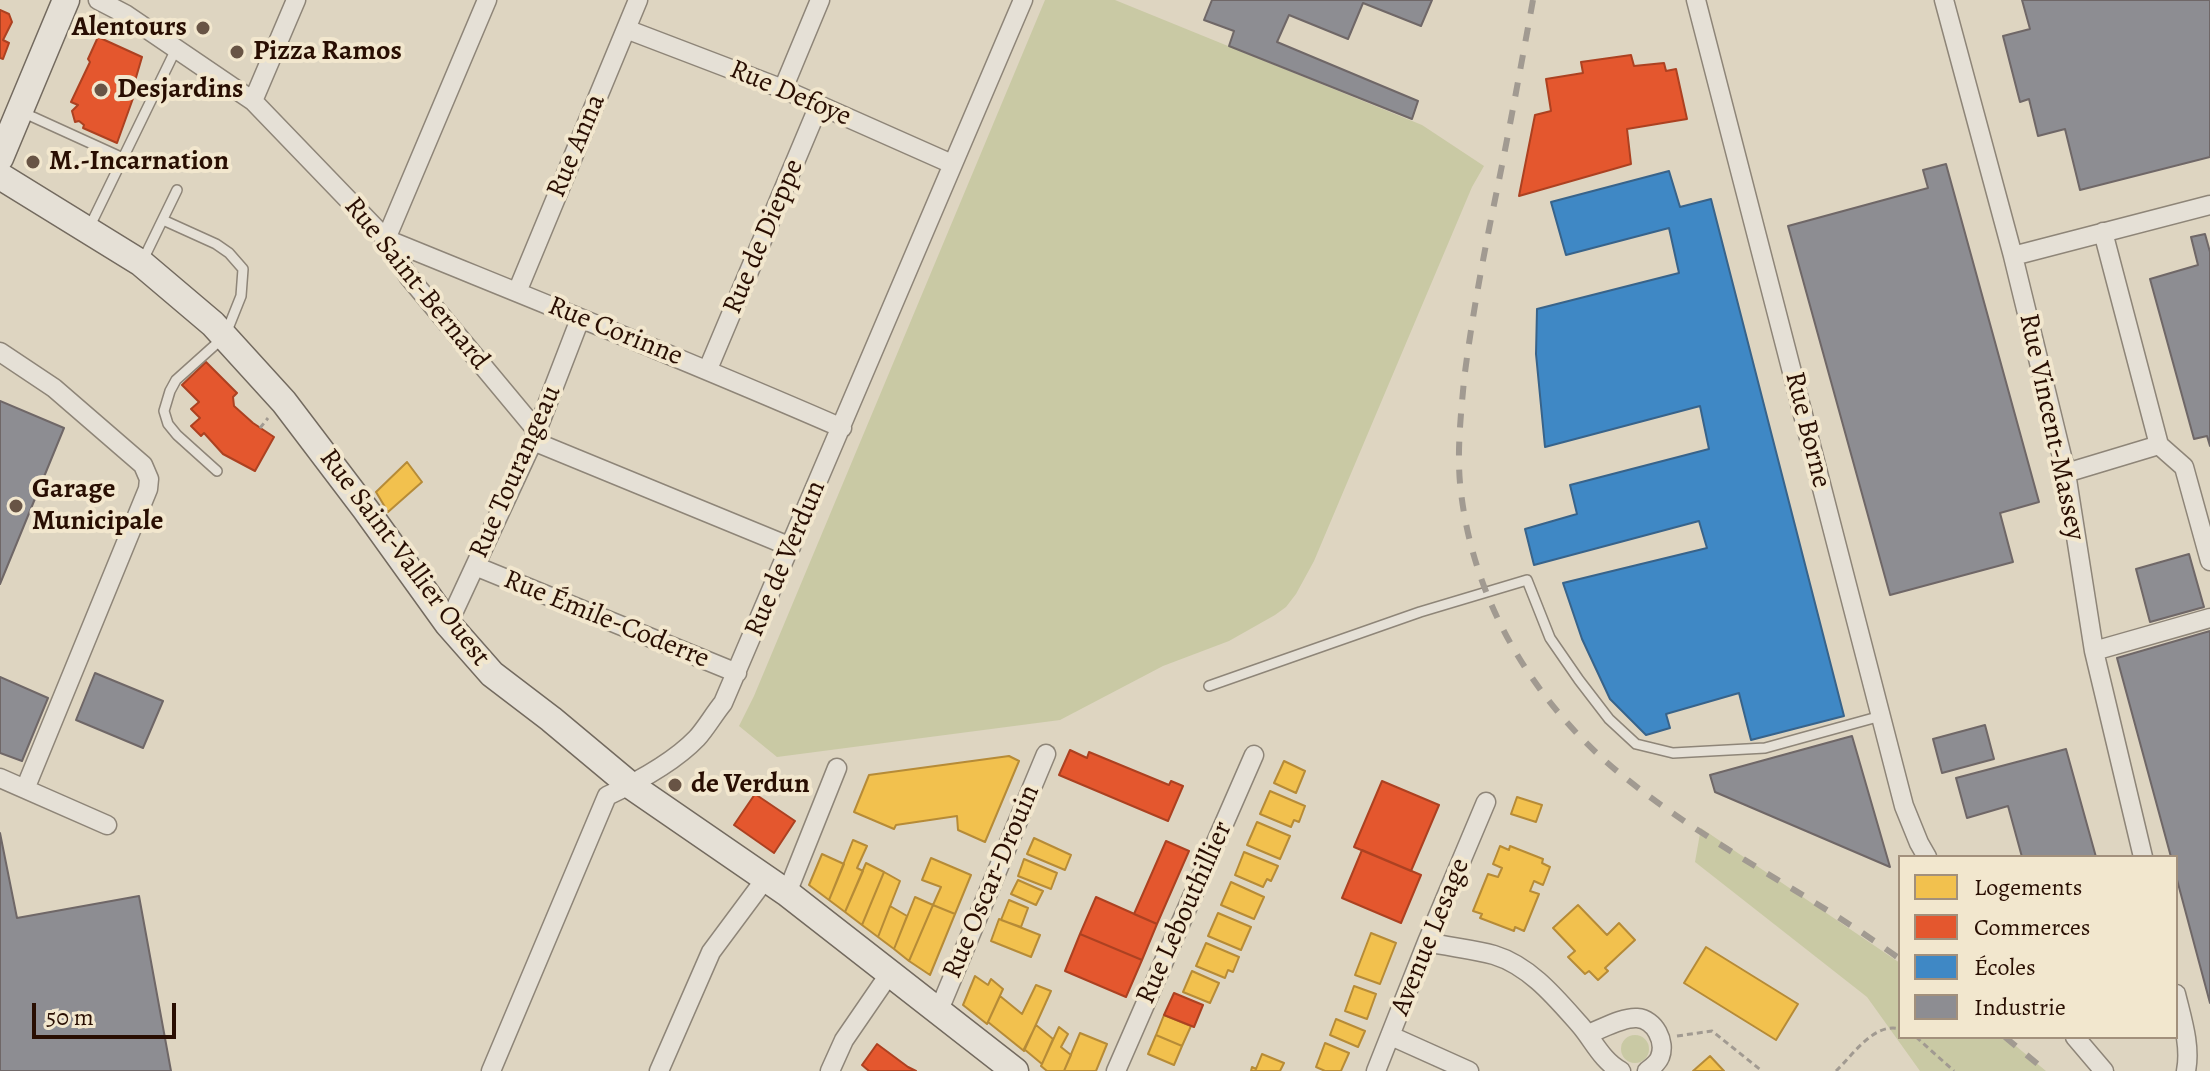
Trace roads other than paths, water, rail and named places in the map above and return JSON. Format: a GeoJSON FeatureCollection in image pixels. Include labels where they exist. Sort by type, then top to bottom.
{"type":"FeatureCollection","features":[{"type":"Feature","properties":{"kind":"street"},"geometry":{"type":"LineString","coordinates":[[0,158],[66,0]]}},
{"type":"Feature","properties":{"kind":"street","name":"Rue Saint-Bernard"},"geometry":{"type":"LineString","coordinates":[[98,0],[125,14],[253,101],[386,239],[408,276],[535,436],[791,547]]}},
{"type":"Feature","properties":{"kind":"street"},"geometry":{"type":"LineString","coordinates":[[253,101],[296,0]]}},
{"type":"Feature","properties":{"kind":"street"},"geometry":{"type":"LineString","coordinates":[[386,239],[487,0]]}},
{"type":"Feature","properties":{"kind":"street","name":"Rue Anna"},"geometry":{"type":"LineString","coordinates":[[517,292],[638,0]]}},
{"type":"Feature","properties":{"kind":"street"},"geometry":{"type":"LineString","coordinates":[[783,89],[820,0]]}},
{"type":"Feature","properties":{"kind":"street","name":"Rue de Verdun"},"geometry":{"type":"LineString","coordinates":[[491,1071],[607,796],[666,762],[696,739],[723,703],[1023,0]]}},
{"type":"Feature","properties":{"kind":"street","name":"Rue Borne"},"geometry":{"type":"LineString","coordinates":[[1696,0],[1904,806],[1926,855]]}},
{"type":"Feature","properties":{"kind":"street","name":"Rue Vincent-Massey"},"geometry":{"type":"LineString","coordinates":[[1944,0],[2013,256],[2066,473],[2094,651],[2143,855]]}},
{"type":"Feature","properties":{"kind":"street","name":"Rue Defoye"},"geometry":{"type":"LineString","coordinates":[[626,29],[783,89],[952,164]]}},
{"type":"Feature","properties":{"kind":"street","name":"Rue de Dieppe"},"geometry":{"type":"LineString","coordinates":[[708,369],[819,105]]}},
{"type":"Feature","properties":{"kind":"street","name":"Rue Saint-Vallier Ouest"},"geometry":{"type":"LineString","coordinates":[[0,176],[141,263],[225,336],[270,385],[448,624],[492,674],[630,785],[777,886],[1012,1070]]}},
{"type":"Feature","properties":{"kind":"street"},"geometry":{"type":"LineString","coordinates":[[2013,256],[2210,205]]}},
{"type":"Feature","properties":{"kind":"street"},"geometry":{"type":"LineString","coordinates":[[2103,232],[2159,445],[2184,467],[2210,561]]}},
{"type":"Feature","properties":{"kind":"street","name":"Rue Corinne"},"geometry":{"type":"LineString","coordinates":[[386,239],[708,369],[842,428]]}},
{"type":"Feature","properties":{"kind":"street","name":"Rue Tourangeau"},"geometry":{"type":"LineString","coordinates":[[448,624],[535,436],[580,319]]}},
{"type":"Feature","properties":{"kind":"street"},"geometry":{"type":"LineString","coordinates":[[0,352],[54,388],[143,465],[149,479],[148,489],[25,789]]}},
{"type":"Feature","properties":{"kind":"street"},"geometry":{"type":"LineString","coordinates":[[2066,473],[2159,445]]}},
{"type":"Feature","properties":{"kind":"street","name":"Rue Émile-Coderre"},"geometry":{"type":"LineString","coordinates":[[475,566],[737,673]]}},
{"type":"Feature","properties":{"kind":"street"},"geometry":{"type":"LineString","coordinates":[[2094,651],[2210,618]]}},
{"type":"Feature","properties":{"kind":"street","name":"Rue Oscar-Drouin"},"geometry":{"type":"LineString","coordinates":[[939,1010],[1046,754]]}},
{"type":"Feature","properties":{"kind":"street","name":"Rue Lebouthillier"},"geometry":{"type":"LineString","coordinates":[[1116,1071],[1254,755]]}},
{"type":"Feature","properties":{"kind":"street"},"geometry":{"type":"LineString","coordinates":[[659,1071],[711,952],[777,886],[837,768]]}},
{"type":"Feature","properties":{"kind":"street"},"geometry":{"type":"LineString","coordinates":[[0,778],[107,825]]}},
{"type":"Feature","properties":{"kind":"street","name":"Avenue Lesage"},"geometry":{"type":"LineString","coordinates":[[1376,1071],[1486,802]]}},
{"type":"Feature","properties":{"kind":"street"},"geometry":{"type":"LineString","coordinates":[[1427,942],[1496,955],[1525,971],[1550,991],[1603,1056],[1621,1071]]}},
{"type":"Feature","properties":{"kind":"street"},"geometry":{"type":"LineString","coordinates":[[830,1071],[844,1040],[890,973]]}},
{"type":"Feature","properties":{"kind":"street"},"geometry":{"type":"LineString","coordinates":[[2178,1002],[2186,1035],[2186,1071]]}},
{"type":"Feature","properties":{"kind":"street"},"geometry":{"type":"LineString","coordinates":[[1588,1034],[1627,1020],[1639,1018],[1651,1023],[1661,1038],[1662,1048],[1659,1061],[1647,1071]]}},
{"type":"Feature","properties":{"kind":"street"},"geometry":{"type":"LineString","coordinates":[[1391,1036],[1469,1071]]}},
{"type":"Feature","properties":{"kind":"street"},"geometry":{"type":"LineString","coordinates":[[2077,1039],[2104,1071]]}},
{"type":"Feature","properties":{"kind":"lane"},"geometry":{"type":"LineString","coordinates":[[88,231],[176,49]]}},
{"type":"Feature","properties":{"kind":"lane"},"geometry":{"type":"LineString","coordinates":[[19,110],[123,158]]}},
{"type":"Feature","properties":{"kind":"lane"},"geometry":{"type":"LineString","coordinates":[[141,263],[177,190]]}},
{"type":"Feature","properties":{"kind":"lane"},"geometry":{"type":"LineString","coordinates":[[163,220],[216,244],[243,269],[241,296],[225,336],[176,380],[164,411],[168,424],[177,435],[217,471]]}},
{"type":"Feature","properties":{"kind":"lane"},"geometry":{"type":"LineString","coordinates":[[1209,686],[1420,612],[1527,580],[1550,638],[1609,719],[1636,744],[1673,753],[1765,748],[1881,716]]}},
{"type":"Feature","properties":{"kind":"railway"},"geometry":{"type":"LineString","coordinates":[[1533,0],[1476,297],[1464,380],[1460,483],[1466,526],[1477,567],[1512,646],[1561,716],[1591,747],[1623,776],[1690,825],[1898,958]]}},
{"type":"Feature","properties":{"kind":"railway"},"geometry":{"type":"LineString","coordinates":[[2007,1039],[2046,1071]]}},
{"type":"Feature","properties":{"kind":"place","name":"Alentours"},"geometry":{"type":"Point","coordinates":[203,28]}},
{"type":"Feature","properties":{"kind":"place","name":"Pizza Ramos"},"geometry":{"type":"Point","coordinates":[237,52]}},
{"type":"Feature","properties":{"kind":"place","name":"Desjardins"},"geometry":{"type":"Point","coordinates":[101,90]}},
{"type":"Feature","properties":{"kind":"place","name":"M.-Incarnation"},"geometry":{"type":"Point","coordinates":[33,162]}},
{"type":"Feature","properties":{"kind":"place","name":"Garage Municipale"},"geometry":{"type":"Point","coordinates":[16,506]}},
{"type":"Feature","properties":{"kind":"place","name":"de Verdun"},"geometry":{"type":"Point","coordinates":[675,785]}}]}
